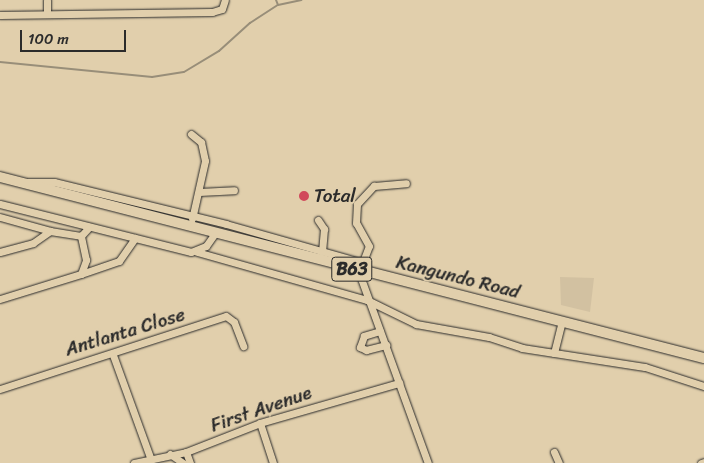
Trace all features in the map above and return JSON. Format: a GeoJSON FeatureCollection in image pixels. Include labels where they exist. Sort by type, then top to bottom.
{"type":"FeatureCollection","features":[{"type":"Feature","properties":{"kind":"highway","name":"Kangundo Road"},"geometry":{"type":"LineString","coordinates":[[0,177],[704,358]]}},
{"type":"Feature","properties":{"kind":"street"},"geometry":{"type":"LineString","coordinates":[[47,0],[47,14]]}},
{"type":"Feature","properties":{"kind":"street"},"geometry":{"type":"LineString","coordinates":[[0,15],[212,12],[222,10],[224,0]]}},
{"type":"Feature","properties":{"kind":"street"},"geometry":{"type":"LineString","coordinates":[[190,226],[194,216],[205,161],[201,142],[191,134]]}},
{"type":"Feature","properties":{"kind":"street"},"geometry":{"type":"LineString","coordinates":[[406,183],[389,181],[361,196],[354,214],[368,244],[362,269],[367,300],[386,345],[428,463]]}},
{"type":"Feature","properties":{"kind":"street"},"geometry":{"type":"LineString","coordinates":[[22,183],[54,182],[194,216],[322,252],[362,269]]}},
{"type":"Feature","properties":{"kind":"street"},"geometry":{"type":"LineString","coordinates":[[199,192],[234,190]]}},
{"type":"Feature","properties":{"kind":"street"},"geometry":{"type":"LineString","coordinates":[[0,204],[197,252],[367,300],[416,324],[554,353],[646,367],[704,386]]}},
{"type":"Feature","properties":{"kind":"street"},"geometry":{"type":"LineString","coordinates":[[0,217],[50,231],[81,236]]}},
{"type":"Feature","properties":{"kind":"street"},"geometry":{"type":"LineString","coordinates":[[318,220],[324,228],[322,252]]}},
{"type":"Feature","properties":{"kind":"street"},"geometry":{"type":"LineString","coordinates":[[81,236],[89,227]]}},
{"type":"Feature","properties":{"kind":"street"},"geometry":{"type":"LineString","coordinates":[[0,252],[50,231]]}},
{"type":"Feature","properties":{"kind":"street"},"geometry":{"type":"LineString","coordinates":[[197,252],[215,233]]}},
{"type":"Feature","properties":{"kind":"street"},"geometry":{"type":"LineString","coordinates":[[81,236],[86,260],[81,274]]}},
{"type":"Feature","properties":{"kind":"street"},"geometry":{"type":"LineString","coordinates":[[0,299],[119,261],[135,238]]}},
{"type":"Feature","properties":{"kind":"street","name":"Antlanta Close"},"geometry":{"type":"LineString","coordinates":[[0,388],[113,355],[226,316],[234,322],[243,346]]}},
{"type":"Feature","properties":{"kind":"street"},"geometry":{"type":"LineString","coordinates":[[554,353],[562,322]]}},
{"type":"Feature","properties":{"kind":"street"},"geometry":{"type":"LineString","coordinates":[[380,331],[364,336],[360,347],[366,350],[386,345]]}},
{"type":"Feature","properties":{"kind":"street"},"geometry":{"type":"LineString","coordinates":[[113,355],[150,457]]}},
{"type":"Feature","properties":{"kind":"street","name":"First Avenue"},"geometry":{"type":"LineString","coordinates":[[134,463],[150,457],[186,452],[260,423],[399,383]]}},
{"type":"Feature","properties":{"kind":"street"},"geometry":{"type":"LineString","coordinates":[[260,423],[273,463]]}},
{"type":"Feature","properties":{"kind":"street"},"geometry":{"type":"LineString","coordinates":[[186,452],[190,463]]}},
{"type":"Feature","properties":{"kind":"street"},"geometry":{"type":"LineString","coordinates":[[554,452],[559,463]]}},
{"type":"Feature","properties":{"kind":"street"},"geometry":{"type":"LineString","coordinates":[[170,454],[183,463]]}},
{"type":"Feature","properties":{"kind":"shaded area"},"geometry":{"type":"Polygon","coordinates":[[[560,277],[594,278],[590,312],[561,305],[560,277]]]}},
{"type":"Feature","properties":{"kind":"waterway"},"geometry":{"type":"LineString","coordinates":[[276,0],[278,5]]}},
{"type":"Feature","properties":{"kind":"waterway"},"geometry":{"type":"LineString","coordinates":[[0,62],[152,77],[184,72],[219,51],[250,23],[278,5],[301,0]]}},
{"type":"Feature","properties":{"kind":"place","name":"Total"},"geometry":{"type":"Point","coordinates":[304,196]}}]}
